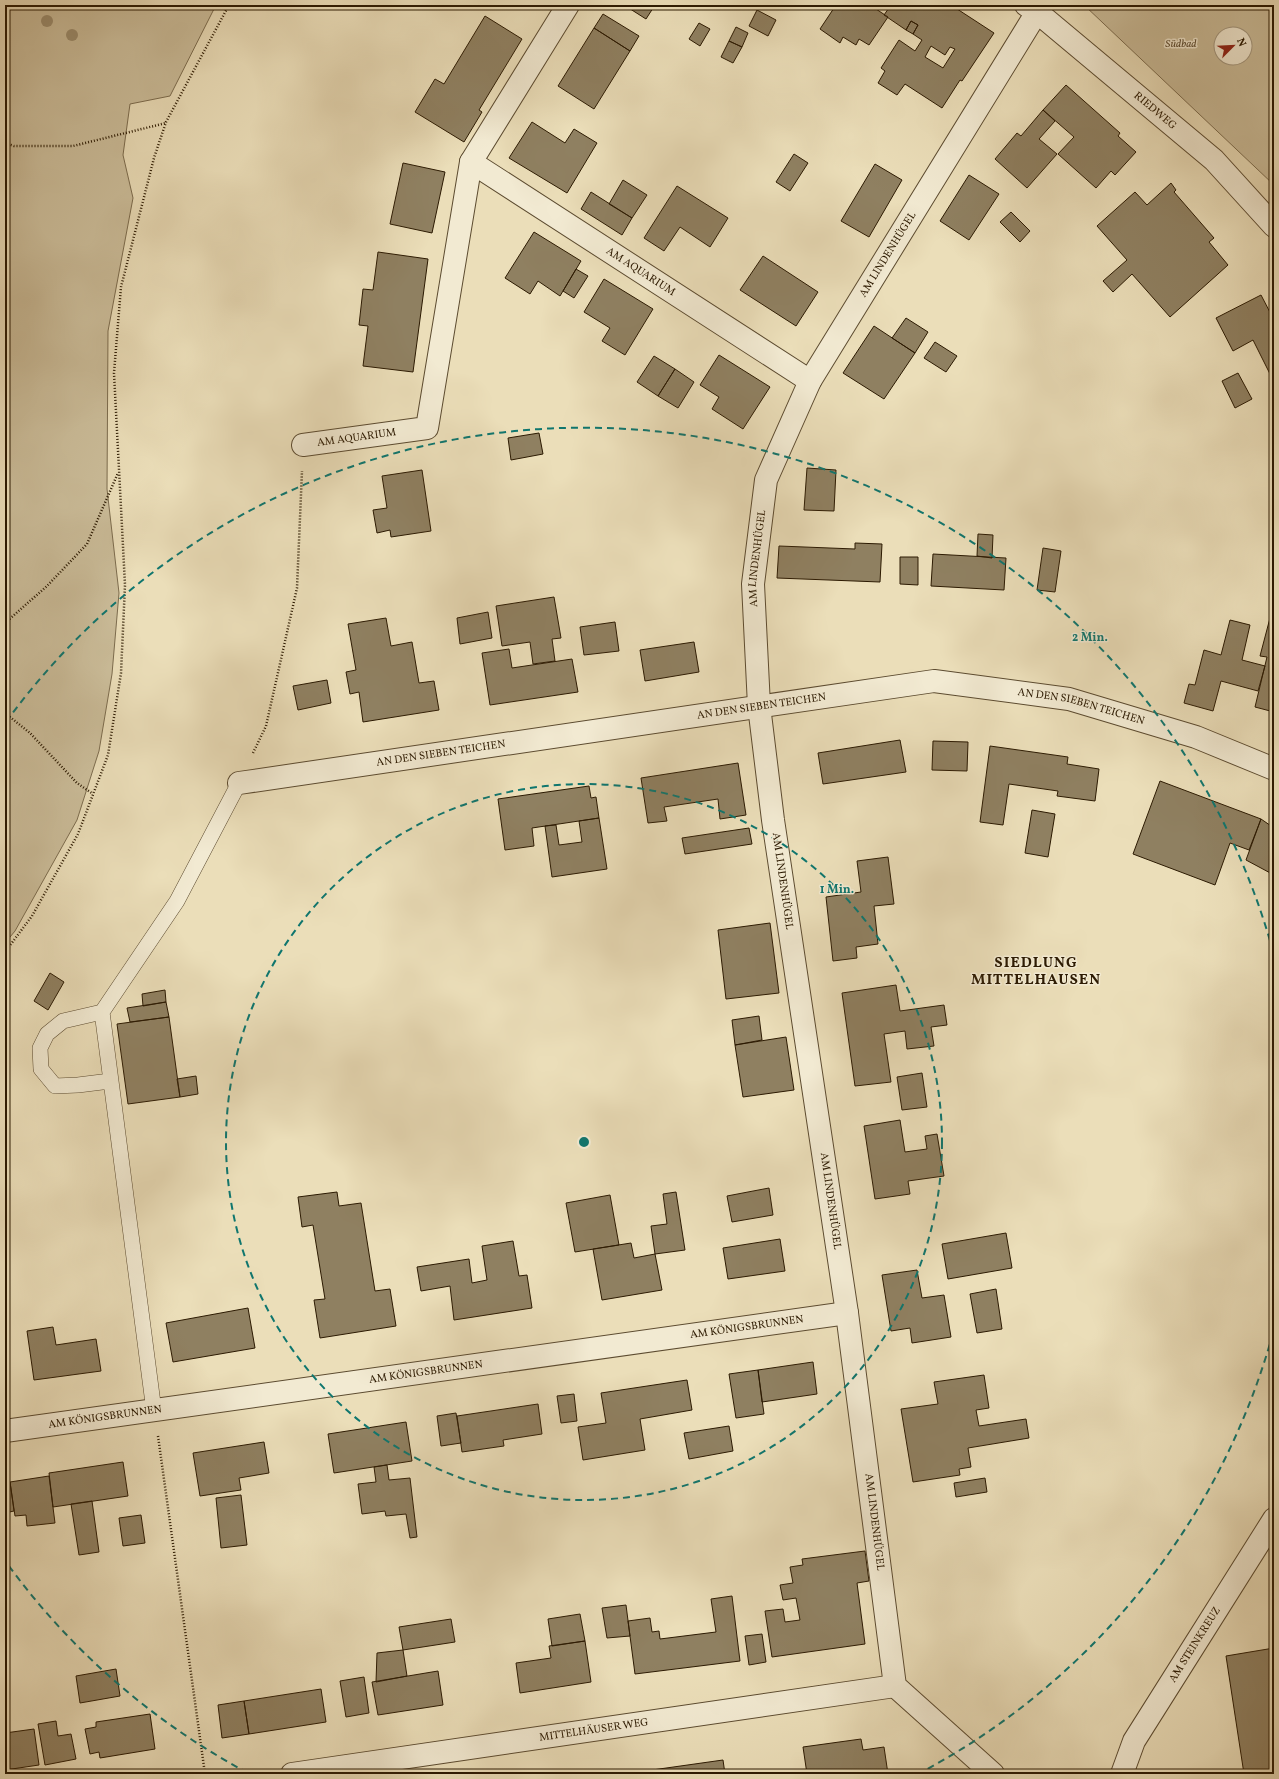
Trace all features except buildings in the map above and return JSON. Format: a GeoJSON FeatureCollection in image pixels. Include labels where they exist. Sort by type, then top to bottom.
{"type":"FeatureCollection","features":[{"type":"Feature","properties":{"kind":"street","name":"AM AQUARIUM"},"geometry":{"type":"LineString","coordinates":[[303,445],[426,428],[471,162],[568,5]]}},
{"type":"Feature","properties":{"kind":"street","name":"RIEDWEG"},"geometry":{"type":"LineString","coordinates":[[1032,8],[1214,160],[1274,226]]}},
{"type":"Feature","properties":{"kind":"street","name":"AM LINDENHÜGEL"},"geometry":{"type":"LineString","coordinates":[[895,1686],[847,1313],[773,820],[759,706],[753,584],[766,480],[810,381],[1032,8]]}},
{"type":"Feature","properties":{"kind":"street","name":"AM AQUARIUM"},"geometry":{"type":"LineString","coordinates":[[471,162],[810,381]]}},
{"type":"Feature","properties":{"kind":"street","name":"AN DEN SIEBEN TEICHEN"},"geometry":{"type":"LineString","coordinates":[[239,783],[934,681],[1069,699],[1196,737],[1274,769]]}},
{"type":"Feature","properties":{"kind":"street","name":"AM KÖNIGSBRUNNEN"},"geometry":{"type":"LineString","coordinates":[[5,1431],[847,1313]]}},
{"type":"Feature","properties":{"kind":"street","name":"AM STEINKREUZ"},"geometry":{"type":"LineString","coordinates":[[1122,1774],[1134,1740],[1274,1519]]}},
{"type":"Feature","properties":{"kind":"street","name":"MITTELHÄUSER WEG"},"geometry":{"type":"LineString","coordinates":[[292,1774],[895,1686]]}},
{"type":"Feature","properties":{"kind":"street"},"geometry":{"type":"LineString","coordinates":[[895,1686],[994,1774]]}},
{"type":"Feature","properties":{"kind":"lane"},"geometry":{"type":"LineString","coordinates":[[154,1411],[102,1012],[177,901],[239,783]]}},
{"type":"Feature","properties":{"kind":"lane"},"geometry":{"type":"LineString","coordinates":[[102,1012],[63,1021],[47,1034],[40,1048],[41,1069],[54,1086],[110,1081]]}},
{"type":"Feature","properties":{"kind":"path"},"geometry":{"type":"LineString","coordinates":[[5,952],[32,916],[78,834],[108,755],[121,673],[125,585],[114,374],[121,287],[154,158],[166,122],[230,5]]}},
{"type":"Feature","properties":{"kind":"path"},"geometry":{"type":"LineString","coordinates":[[5,143],[14,146],[73,146],[166,122]]}},
{"type":"Feature","properties":{"kind":"path"},"geometry":{"type":"LineString","coordinates":[[239,783],[266,726],[297,588],[303,445]]}},
{"type":"Feature","properties":{"kind":"path"},"geometry":{"type":"LineString","coordinates":[[5,624],[47,586],[87,544],[119,473]]}},
{"type":"Feature","properties":{"kind":"path"},"geometry":{"type":"LineString","coordinates":[[5,713],[30,733],[77,783],[93,794]]}},
{"type":"Feature","properties":{"kind":"path"},"geometry":{"type":"LineString","coordinates":[[154,1411],[205,1774]]}},
{"type":"Feature","properties":{"kind":"green space"},"geometry":{"type":"Polygon","coordinates":[[[5,5],[216,5],[170,96],[130,104],[123,155],[133,198],[108,331],[107,489],[119,593],[112,674],[99,751],[77,820],[15,931],[5,943],[5,5]]]}},
{"type":"Feature","properties":{"kind":"green space","name":"Südbad"},"geometry":{"type":"Polygon","coordinates":[[[1084,5],[1274,5],[1274,185],[1084,5]]]}},
{"type":"Feature","properties":{"kind":"district","name":"SIEDLUNG MITTELHAUSEN"},"geometry":{"type":"Point","coordinates":[1036,972]}}]}
